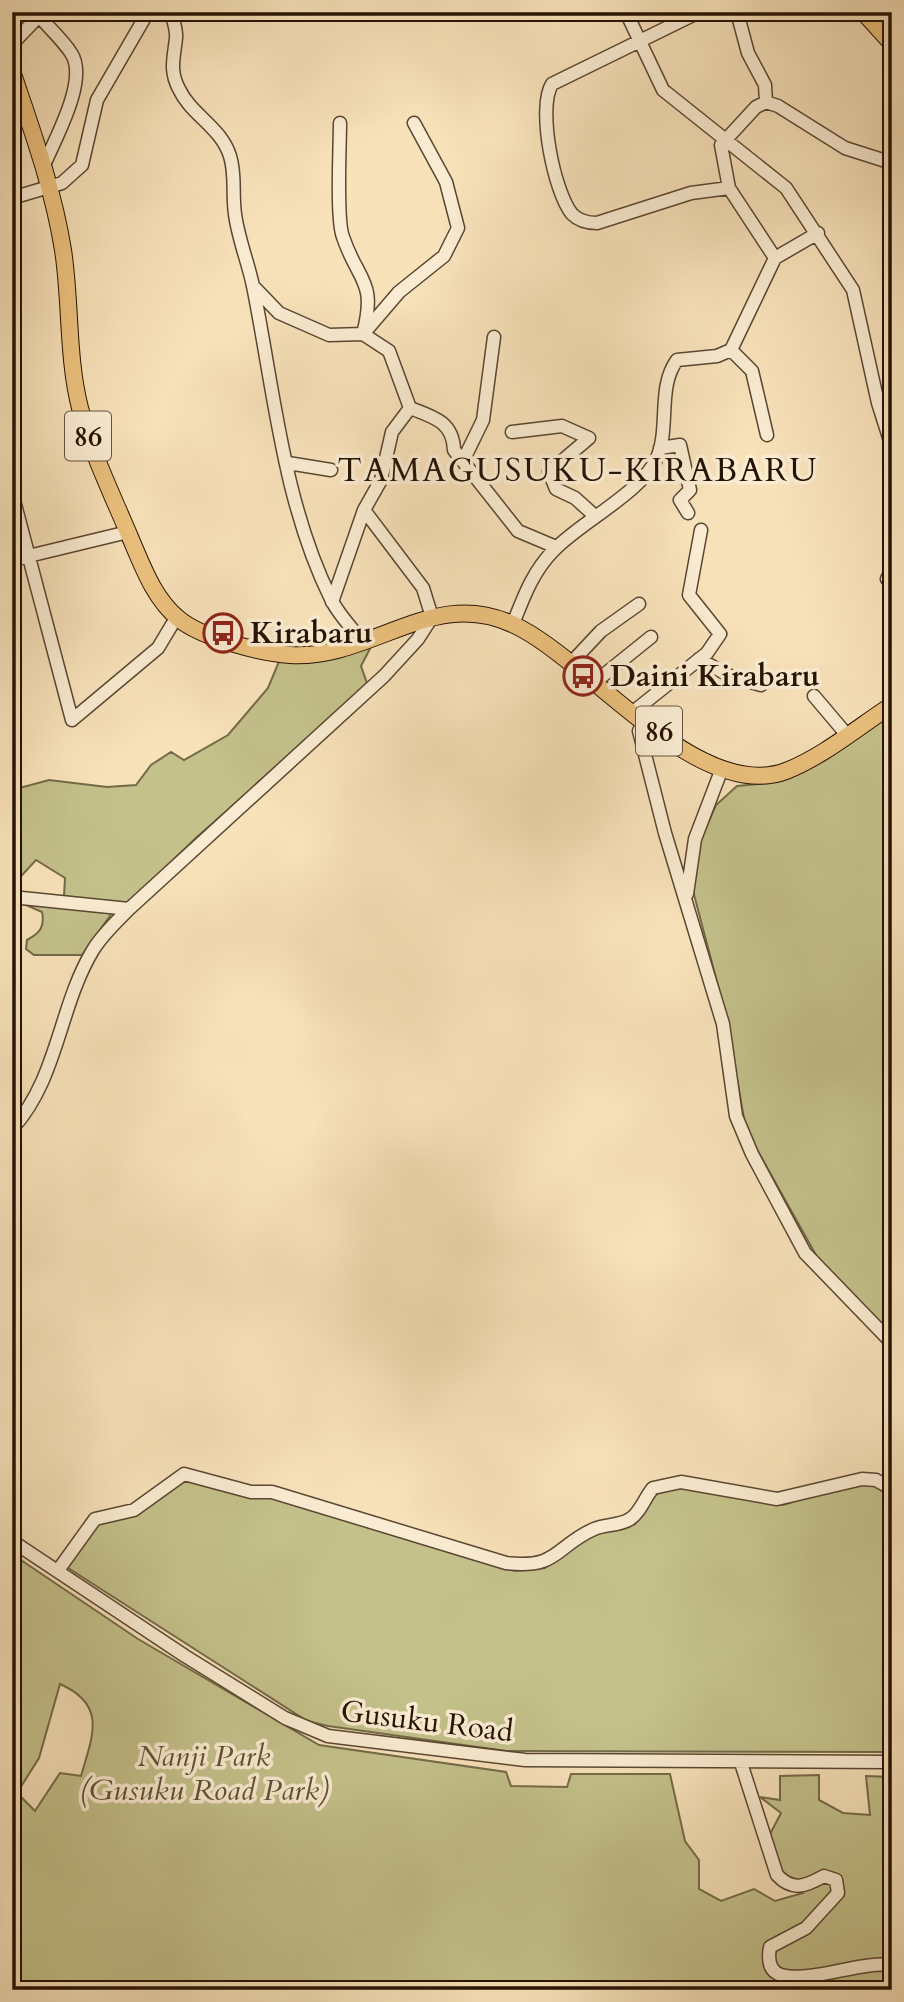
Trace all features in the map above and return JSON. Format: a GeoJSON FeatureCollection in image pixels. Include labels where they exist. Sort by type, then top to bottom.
{"type":"FeatureCollection","features":[{"type":"Feature","properties":{"kind":"main road"},"geometry":{"type":"LineString","coordinates":[[863,12],[892,44]]}},
{"type":"Feature","properties":{"kind":"main road","name":"86"},"geometry":{"type":"LineString","coordinates":[[12,71],[44,165],[63,252],[79,406],[96,462],[128,533],[157,594],[176,618],[203,633],[286,654],[330,652],[432,617],[476,613],[513,624],[543,641],[639,717],[703,763],[721,771],[745,776],[786,771],[892,705]]}},
{"type":"Feature","properties":{"kind":"street"},"geometry":{"type":"LineString","coordinates":[[12,198],[50,188],[74,176],[82,165],[97,100],[148,12]]}},
{"type":"Feature","properties":{"kind":"street"},"geometry":{"type":"LineString","coordinates":[[171,12],[176,37],[171,56],[172,72],[179,91],[193,110],[214,128],[229,152],[234,174],[235,213],[253,286],[267,374],[305,537],[332,601],[362,642]]}},
{"type":"Feature","properties":{"kind":"street"},"geometry":{"type":"LineString","coordinates":[[626,12],[663,90],[786,188],[853,290],[878,403],[892,447]]}},
{"type":"Feature","properties":{"kind":"street"},"geometry":{"type":"LineString","coordinates":[[699,12],[552,84],[545,104],[551,151],[556,173],[572,213],[587,223],[597,223],[691,193],[729,188]]}},
{"type":"Feature","properties":{"kind":"street"},"geometry":{"type":"LineString","coordinates":[[737,12],[748,53],[765,85],[766,102]]}},
{"type":"Feature","properties":{"kind":"street"},"geometry":{"type":"LineString","coordinates":[[12,44],[39,16],[73,55],[77,76],[67,113],[44,165]]}},
{"type":"Feature","properties":{"kind":"street"},"geometry":{"type":"LineString","coordinates":[[775,258],[729,188],[721,145],[756,107],[766,102],[778,106],[845,148],[892,163]]}},
{"type":"Feature","properties":{"kind":"street"},"geometry":{"type":"LineString","coordinates":[[340,123],[342,236],[362,273],[370,305],[363,334]]}},
{"type":"Feature","properties":{"kind":"street"},"geometry":{"type":"LineString","coordinates":[[363,334],[398,292],[444,256],[458,228],[446,182],[414,123]]}},
{"type":"Feature","properties":{"kind":"street"},"geometry":{"type":"LineString","coordinates":[[513,624],[538,567],[556,547],[642,481],[660,448],[668,372],[677,360],[717,356],[731,350],[775,258],[818,233]]}},
{"type":"Feature","properties":{"kind":"street"},"geometry":{"type":"LineString","coordinates":[[253,286],[279,313],[329,335],[363,334],[388,351],[410,408],[447,425],[454,437],[454,450],[517,531],[556,547]]}},
{"type":"Feature","properties":{"kind":"street"},"geometry":{"type":"LineString","coordinates":[[463,461],[483,420],[494,337]]}},
{"type":"Feature","properties":{"kind":"street"},"geometry":{"type":"LineString","coordinates":[[731,350],[752,371],[767,435]]}},
{"type":"Feature","properties":{"kind":"street"},"geometry":{"type":"LineString","coordinates":[[332,601],[364,510],[381,480],[392,432],[410,408]]}},
{"type":"Feature","properties":{"kind":"street"},"geometry":{"type":"LineString","coordinates":[[512,432],[562,426],[589,438],[549,472],[556,489],[575,498],[595,516]]}},
{"type":"Feature","properties":{"kind":"street"},"geometry":{"type":"LineString","coordinates":[[660,448],[680,445],[690,490],[680,500],[688,513]]}},
{"type":"Feature","properties":{"kind":"street"},"geometry":{"type":"LineString","coordinates":[[288,463],[331,470]]}},
{"type":"Feature","properties":{"kind":"street"},"geometry":{"type":"LineString","coordinates":[[12,494],[72,720],[159,648],[176,618]]}},
{"type":"Feature","properties":{"kind":"street"},"geometry":{"type":"LineString","coordinates":[[12,1129],[38,1092],[92,951],[129,909],[384,676],[418,639],[432,617],[423,588],[364,510]]}},
{"type":"Feature","properties":{"kind":"street"},"geometry":{"type":"LineString","coordinates":[[701,530],[689,596],[720,634],[707,653],[639,717],[639,731],[665,833],[687,897],[723,1024],[736,1116],[752,1154],[805,1253],[892,1343]]}},
{"type":"Feature","properties":{"kind":"street"},"geometry":{"type":"LineString","coordinates":[[12,560],[128,533]]}},
{"type":"Feature","properties":{"kind":"street"},"geometry":{"type":"LineString","coordinates":[[571,663],[601,631],[639,604]]}},
{"type":"Feature","properties":{"kind":"street"},"geometry":{"type":"LineString","coordinates":[[595,682],[651,637]]}},
{"type":"Feature","properties":{"kind":"street"},"geometry":{"type":"LineString","coordinates":[[699,659],[730,676],[761,685]]}},
{"type":"Feature","properties":{"kind":"street"},"geometry":{"type":"LineString","coordinates":[[814,696],[847,735]]}},
{"type":"Feature","properties":{"kind":"street"},"geometry":{"type":"LineString","coordinates":[[687,897],[695,839],[721,771]]}},
{"type":"Feature","properties":{"kind":"street"},"geometry":{"type":"LineString","coordinates":[[12,897],[129,909]]}},
{"type":"Feature","properties":{"kind":"street"},"geometry":{"type":"LineString","coordinates":[[59,1569],[95,1519],[134,1510],[184,1474],[251,1492],[272,1492],[506,1563],[522,1565],[541,1564],[596,1528],[626,1522],[633,1517],[653,1488],[665,1485],[681,1482],[777,1499],[862,1479],[876,1480],[892,1489]]}},
{"type":"Feature","properties":{"kind":"street","name":"Gusuku Road"},"geometry":{"type":"LineString","coordinates":[[12,1541],[59,1569],[185,1656],[285,1718],[316,1733],[525,1760],[892,1762]]}},
{"type":"Feature","properties":{"kind":"street"},"geometry":{"type":"LineString","coordinates":[[741,1763],[777,1875],[792,1886],[804,1887],[824,1877],[830,1877],[838,1887],[838,1893],[806,1928],[770,1947],[768,1959],[771,1968],[781,1975],[825,1973],[876,1963],[892,1965]]}},
{"type":"Feature","properties":{"kind":"green space"},"geometry":{"type":"Polygon","coordinates":[[[374,641],[361,666],[368,686],[197,837],[127,904],[64,896],[65,878],[36,860],[12,886],[12,790],[49,780],[107,787],[136,785],[151,765],[171,752],[184,760],[228,735],[268,688],[280,659],[374,641]]]}},
{"type":"Feature","properties":{"kind":"green space"},"geometry":{"type":"Polygon","coordinates":[[[892,714],[892,1334],[821,1264],[746,1130],[726,1016],[692,887],[701,839],[716,805],[737,786],[768,783],[793,776],[892,714]]]}},
{"type":"Feature","properties":{"kind":"green space"},"geometry":{"type":"Polygon","coordinates":[[[24,904],[112,913],[82,955],[34,955],[26,949],[27,940],[40,929],[43,922],[42,912],[24,904]]]}},
{"type":"Feature","properties":{"kind":"green space"},"geometry":{"type":"Polygon","coordinates":[[[182,1476],[266,1495],[515,1571],[545,1568],[594,1532],[635,1524],[648,1501],[664,1489],[687,1488],[783,1505],[843,1486],[876,1483],[892,1496],[892,1752],[506,1751],[307,1721],[65,1566],[97,1522],[124,1517],[144,1508],[182,1476]]]}},
{"type":"Feature","properties":{"kind":"green space","name":"Nanji Park (Gusuku Road Park)"},"geometry":{"type":"Polygon","coordinates":[[[12,1554],[138,1639],[319,1745],[506,1772],[511,1786],[567,1787],[571,1774],[670,1774],[685,1841],[699,1860],[699,1889],[721,1901],[754,1889],[775,1901],[803,1893],[780,1870],[769,1836],[781,1813],[760,1797],[780,1800],[780,1776],[819,1775],[819,1800],[843,1813],[870,1815],[866,1776],[892,1777],[892,1990],[47,1990],[12,1982],[12,1554]],[[60,1684],[39,1758],[17,1793],[35,1811],[60,1773],[81,1776],[93,1723],[91,1712],[75,1692],[60,1684]]]}},
{"type":"Feature","properties":{"kind":"place","name":"Kirabaru"},"geometry":{"type":"Point","coordinates":[223,633]}},
{"type":"Feature","properties":{"kind":"place","name":"Daini Kirabaru"},"geometry":{"type":"Point","coordinates":[583,676]}},
{"type":"Feature","properties":{"kind":"district","name":"TAMAGUSUKU-KIRABARU"},"geometry":{"type":"Point","coordinates":[578,469]}}]}
